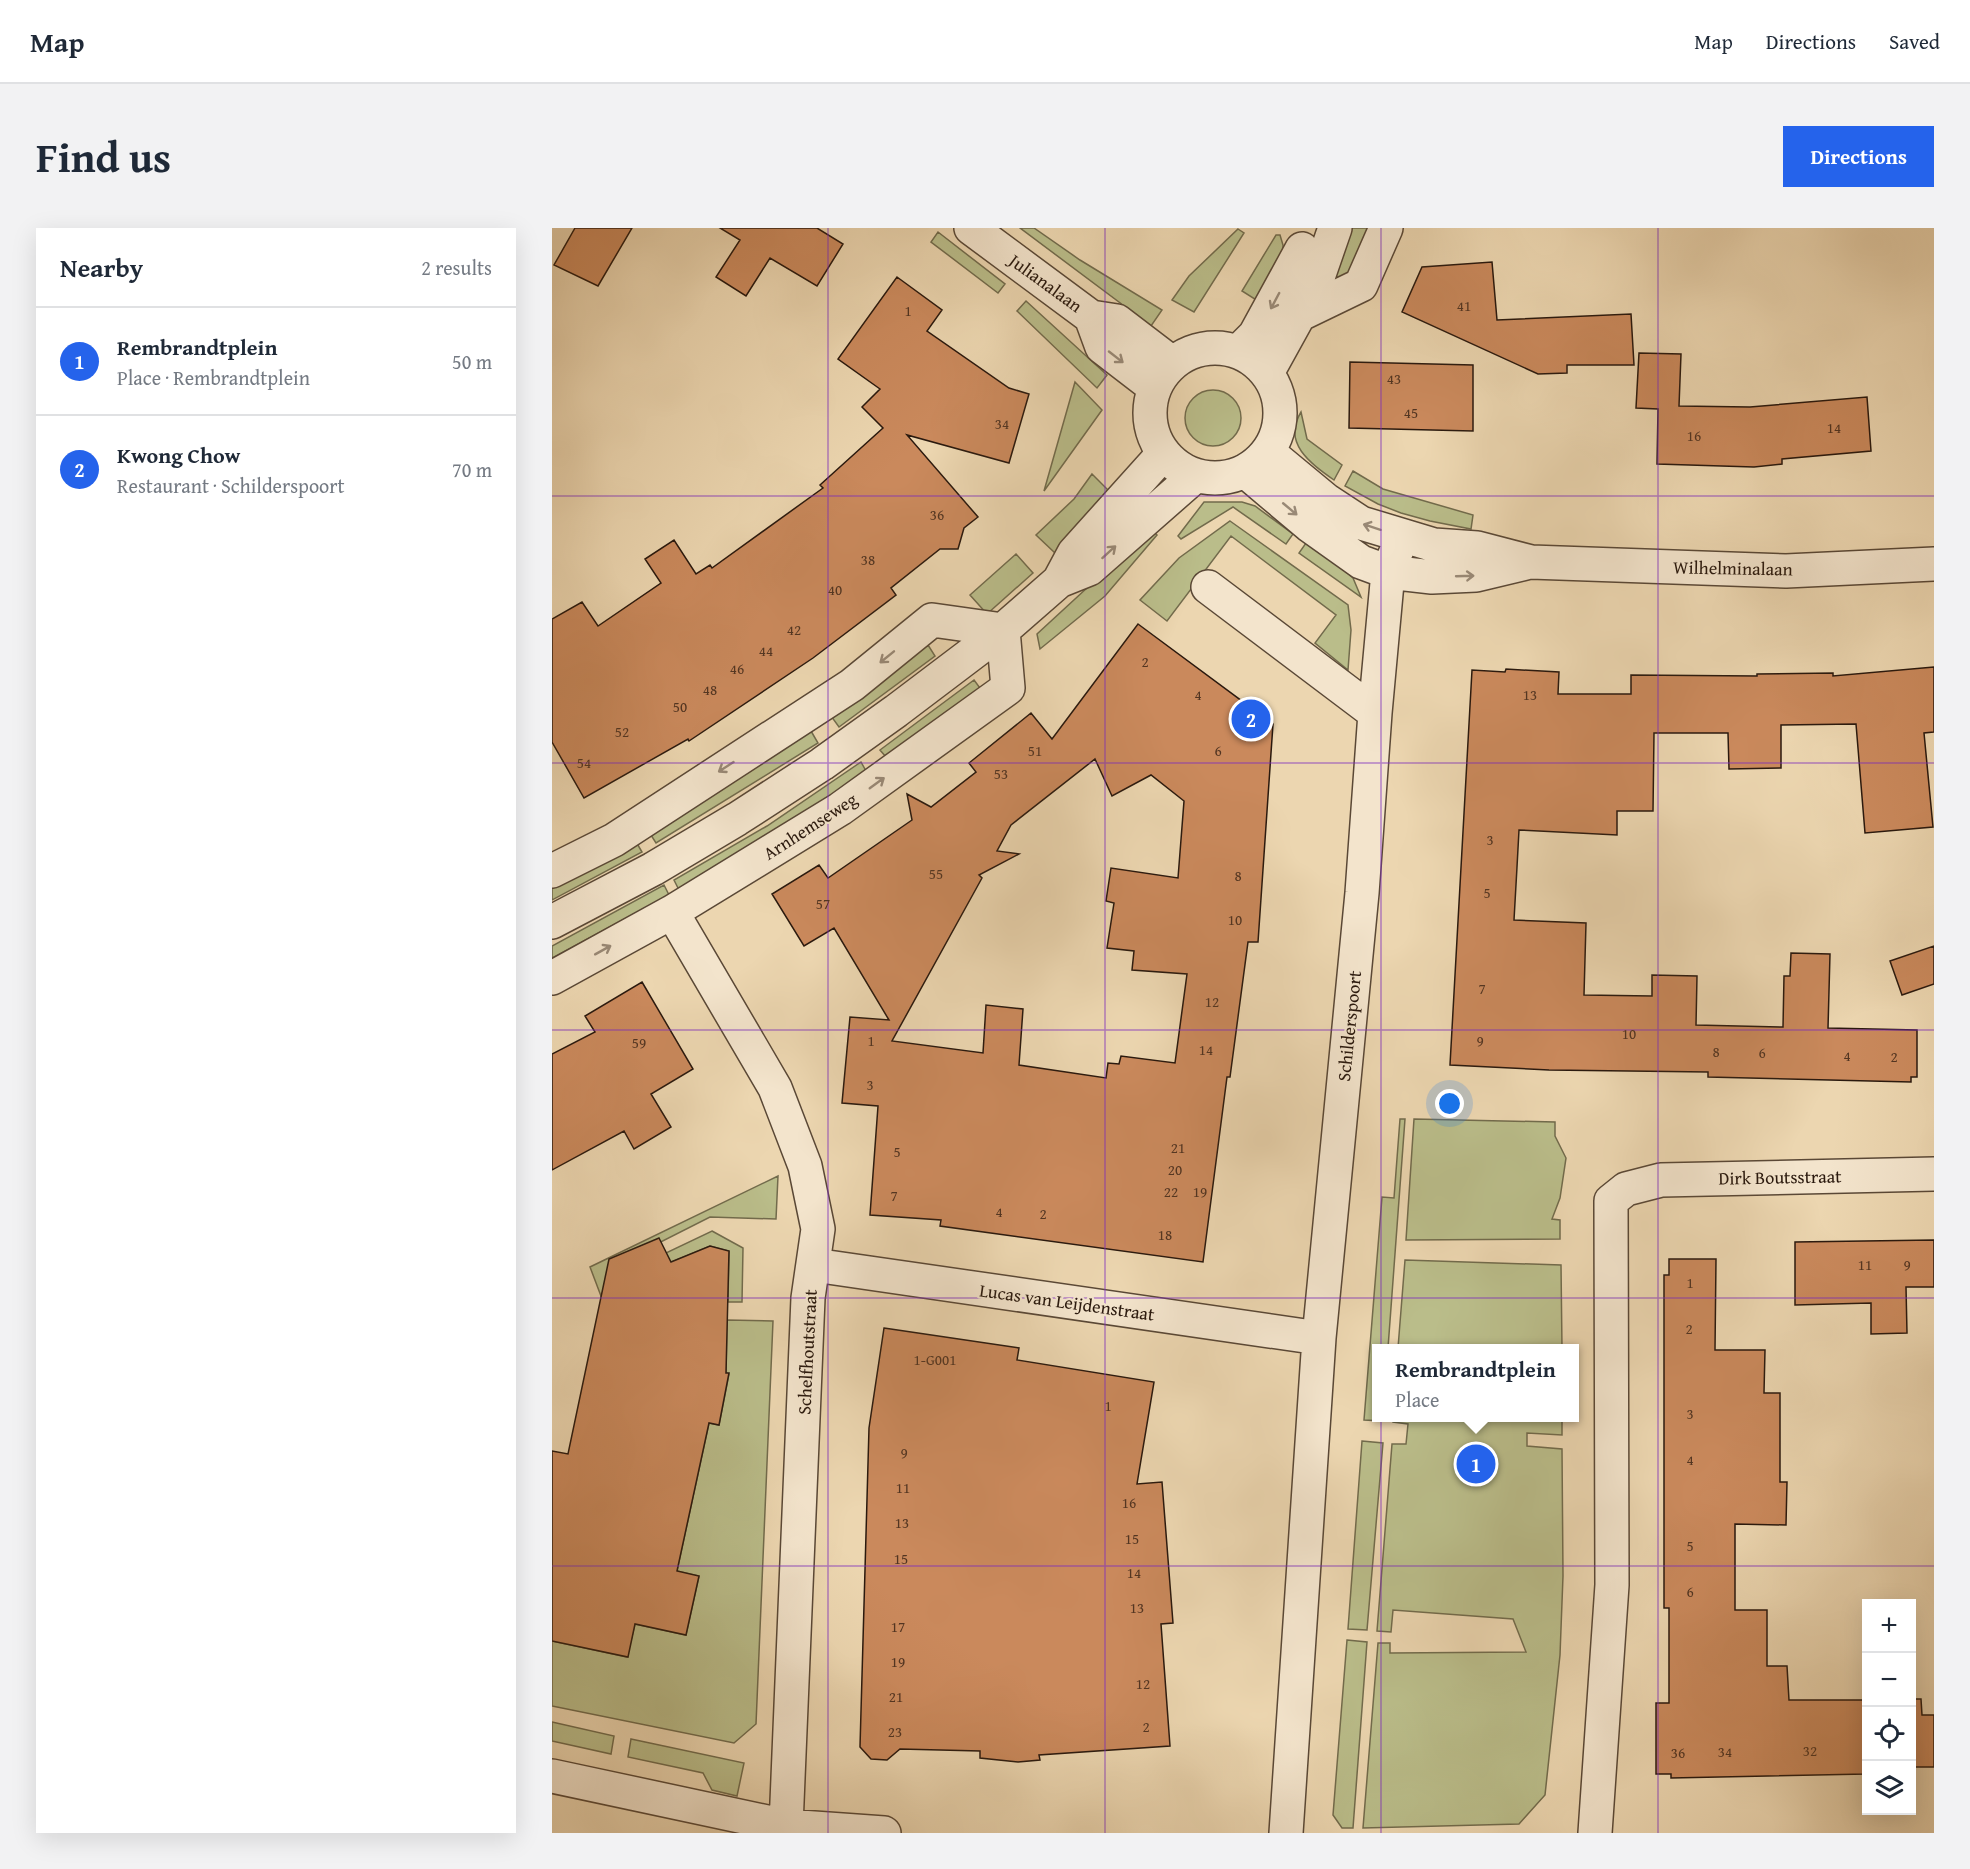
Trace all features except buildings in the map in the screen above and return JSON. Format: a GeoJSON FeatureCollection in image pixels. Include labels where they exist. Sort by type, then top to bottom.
{"type":"FeatureCollection","features":[{"type":"Feature","properties":{"kind":"street","name":"Julianalaan"},"geometry":{"type":"LineString","coordinates":[[971,228],[1091,317],[1102,347],[1163,375]]}},
{"type":"Feature","properties":{"kind":"street"},"geometry":{"type":"LineString","coordinates":[[1301,314],[1361,285],[1386,228]]}},
{"type":"Feature","properties":{"kind":"street"},"geometry":{"type":"LineString","coordinates":[[1267,373],[1315,286],[1314,239]]}},
{"type":"Feature","properties":{"kind":"street"},"geometry":{"type":"LineString","coordinates":[[1239,351],[1255,335],[1314,239]]}},
{"type":"Feature","properties":{"kind":"street"},"geometry":{"type":"LineString","coordinates":[[1221,347],[1239,351],[1254,360],[1267,373],[1276,390],[1280,409],[1277,432],[1256,461],[1228,477],[1210,478],[1195,476],[1178,467],[1163,454],[1151,432],[1149,406],[1163,375],[1192,351],[1221,347]]}},
{"type":"Feature","properties":{"kind":"street"},"geometry":{"type":"LineString","coordinates":[[1059,581],[1074,553],[1163,454]]}},
{"type":"Feature","properties":{"kind":"street","name":"Wilhelminalaan"},"geometry":{"type":"LineString","coordinates":[[1256,461],[1326,500],[1361,523],[1434,545],[1477,548],[1531,562],[1786,571],[1934,564]]}},
{"type":"Feature","properties":{"kind":"street","name":"Wilhelminalaan"},"geometry":{"type":"LineString","coordinates":[[1256,461],[1310,525],[1361,562],[1389,573],[1432,577],[1476,575],[1531,562]]}},
{"type":"Feature","properties":{"kind":"street"},"geometry":{"type":"LineString","coordinates":[[552,922],[652,869],[737,819],[859,737],[1003,630],[1059,581],[1089,569],[1195,476]]}},
{"type":"Feature","properties":{"kind":"street","name":"Schilderspoort"},"geometry":{"type":"LineString","coordinates":[[1286,1833],[1319,1338],[1362,893],[1375,713],[1389,573],[1402,537]]}},
{"type":"Feature","properties":{"kind":"street"},"geometry":{"type":"LineString","coordinates":[[1208,587],[1375,713]]}},
{"type":"Feature","properties":{"kind":"street"},"geometry":{"type":"LineString","coordinates":[[552,871],[615,840],[852,685],[932,620],[1003,630]]}},
{"type":"Feature","properties":{"kind":"street","name":"Arnhemseweg"},"geometry":{"type":"LineString","coordinates":[[552,978],[672,912],[840,809],[1008,688],[1003,630]]}},
{"type":"Feature","properties":{"kind":"street","name":"Schelfhoutstraat"},"geometry":{"type":"LineString","coordinates":[[672,912],[775,1088],[805,1166],[818,1229],[808,1298],[786,1826]]}},
{"type":"Feature","properties":{"kind":"street","name":"Dirk Boutsstraat"},"geometry":{"type":"LineString","coordinates":[[1594,1833],[1612,1585],[1611,1201],[1626,1189],[1661,1180],[1934,1174]]}},
{"type":"Feature","properties":{"kind":"street","name":"Lucas van Leijdenstraat"},"geometry":{"type":"LineString","coordinates":[[814,1265],[1319,1338]]}},
{"type":"Feature","properties":{"kind":"street"},"geometry":{"type":"LineString","coordinates":[[552,1776],[786,1826],[884,1833]]}},
{"type":"Feature","properties":{"kind":"green space"},"geometry":{"type":"Polygon","coordinates":[[[1020,228],[1034,228],[1080,260],[1162,310],[1151,326],[1020,228]]]}},
{"type":"Feature","properties":{"kind":"green space"},"geometry":{"type":"Polygon","coordinates":[[[1350,228],[1372,228],[1350,280],[1332,279],[1350,228]]]}},
{"type":"Feature","properties":{"kind":"green space"},"geometry":{"type":"Polygon","coordinates":[[[1238,229],[1244,233],[1194,312],[1172,300],[1189,276],[1238,229]]]}},
{"type":"Feature","properties":{"kind":"green space"},"geometry":{"type":"Polygon","coordinates":[[[938,232],[1005,284],[998,293],[931,242],[938,232]]]}},
{"type":"Feature","properties":{"kind":"green space"},"geometry":{"type":"Polygon","coordinates":[[[1276,235],[1280,235],[1283,245],[1283,259],[1261,303],[1242,291],[1276,235]]]}},
{"type":"Feature","properties":{"kind":"green space"},"geometry":{"type":"Polygon","coordinates":[[[1026,301],[1107,375],[1097,388],[1017,311],[1026,301]]]}},
{"type":"Feature","properties":{"kind":"green space"},"geometry":{"type":"Polygon","coordinates":[[[1075,382],[1102,410],[1044,491],[1075,382]]]}},
{"type":"Feature","properties":{"kind":"green space"},"geometry":{"type":"Polygon","coordinates":[[[1213,390],[1224,392],[1233,398],[1239,407],[1241,418],[1239,429],[1233,438],[1224,444],[1213,446],[1202,444],[1193,438],[1187,429],[1185,418],[1187,407],[1193,398],[1202,392],[1213,390]]]}},
{"type":"Feature","properties":{"kind":"green space"},"geometry":{"type":"Polygon","coordinates":[[[1301,412],[1307,439],[1342,465],[1334,480],[1308,459],[1297,443],[1296,423],[1301,412]]]}},
{"type":"Feature","properties":{"kind":"green space"},"geometry":{"type":"Polygon","coordinates":[[[1353,471],[1383,489],[1473,515],[1471,529],[1430,521],[1378,504],[1345,486],[1353,471]]]}},
{"type":"Feature","properties":{"kind":"green space"},"geometry":{"type":"Polygon","coordinates":[[[1092,474],[1109,491],[1091,517],[1055,553],[1036,535],[1074,499],[1092,474]]]}},
{"type":"Feature","properties":{"kind":"green space"},"geometry":{"type":"Polygon","coordinates":[[[1204,502],[1242,502],[1255,506],[1293,534],[1286,544],[1233,507],[1181,539],[1178,536],[1204,502]]]}},
{"type":"Feature","properties":{"kind":"green space"},"geometry":{"type":"Polygon","coordinates":[[[1230,521],[1348,605],[1351,630],[1348,670],[1315,643],[1336,615],[1231,536],[1167,621],[1140,600],[1179,558],[1230,521]]]}},
{"type":"Feature","properties":{"kind":"green space"},"geometry":{"type":"Polygon","coordinates":[[[1151,529],[1157,535],[1105,596],[1040,649],[1037,634],[1151,529]]]}},
{"type":"Feature","properties":{"kind":"green space"},"geometry":{"type":"Polygon","coordinates":[[[1306,543],[1353,578],[1361,597],[1299,553],[1306,543]]]}},
{"type":"Feature","properties":{"kind":"green space"},"geometry":{"type":"Polygon","coordinates":[[[1016,554],[1033,573],[987,614],[970,595],[1016,554]]]}},
{"type":"Feature","properties":{"kind":"green space"},"geometry":{"type":"Polygon","coordinates":[[[928,645],[935,656],[839,727],[831,716],[928,645]]]}},
{"type":"Feature","properties":{"kind":"green space"},"geometry":{"type":"Polygon","coordinates":[[[974,680],[980,688],[886,757],[880,750],[974,680]]]}},
{"type":"Feature","properties":{"kind":"green space"},"geometry":{"type":"Polygon","coordinates":[[[811,731],[818,743],[656,843],[649,832],[811,731]]]}},
{"type":"Feature","properties":{"kind":"green space"},"geometry":{"type":"Polygon","coordinates":[[[861,762],[866,771],[819,805],[679,890],[674,880],[767,826],[861,762]]]}},
{"type":"Feature","properties":{"kind":"green space"},"geometry":{"type":"Polygon","coordinates":[[[635,840],[642,852],[552,900],[552,885],[635,840]]]}},
{"type":"Feature","properties":{"kind":"green space"},"geometry":{"type":"Polygon","coordinates":[[[664,885],[669,895],[552,958],[552,946],[664,885]]]}},
{"type":"Feature","properties":{"kind":"green space"},"geometry":{"type":"Polygon","coordinates":[[[1400,1119],[1405,1119],[1388,1344],[1372,1344],[1372,1420],[1364,1420],[1382,1197],[1394,1198],[1400,1119]]]}},
{"type":"Feature","properties":{"kind":"green space"},"geometry":{"type":"Polygon","coordinates":[[[1414,1119],[1555,1122],[1555,1136],[1566,1158],[1560,1198],[1552,1219],[1560,1220],[1560,1239],[1406,1240],[1414,1119]]]}},
{"type":"Feature","properties":{"kind":"green space"},"geometry":{"type":"Polygon","coordinates":[[[778,1176],[776,1219],[710,1217],[615,1265],[601,1296],[590,1267],[778,1176]]]}},
{"type":"Feature","properties":{"kind":"green space"},"geometry":{"type":"Polygon","coordinates":[[[712,1231],[743,1248],[742,1302],[728,1302],[729,1251],[710,1246],[621,1283],[624,1273],[712,1231]]]}},
{"type":"Feature","properties":{"kind":"green space"},"geometry":{"type":"Polygon","coordinates":[[[1405,1260],[1561,1265],[1562,1344],[1398,1344],[1405,1260]]]}},
{"type":"Feature","properties":{"kind":"green space"},"geometry":{"type":"Polygon","coordinates":[[[727,1320],[773,1321],[756,1724],[734,1743],[552,1706],[552,1641],[627,1657],[635,1624],[686,1635],[699,1576],[677,1571],[709,1423],[719,1425],[729,1374],[726,1373],[727,1320]]]}},
{"type":"Feature","properties":{"kind":"green space"},"geometry":{"type":"Polygon","coordinates":[[[1393,1422],[1562,1422],[1562,1435],[1527,1433],[1527,1446],[1562,1449],[1563,1576],[1560,1655],[1545,1795],[1519,1824],[1363,1828],[1378,1643],[1390,1643],[1390,1653],[1526,1652],[1513,1619],[1393,1610],[1391,1632],[1377,1631],[1392,1444],[1406,1444],[1408,1424],[1393,1422]]]}},
{"type":"Feature","properties":{"kind":"green space"},"geometry":{"type":"Polygon","coordinates":[[[1362,1441],[1383,1443],[1367,1630],[1348,1629],[1362,1441]]]}},
{"type":"Feature","properties":{"kind":"green space"},"geometry":{"type":"Polygon","coordinates":[[[1347,1640],[1367,1642],[1353,1828],[1342,1828],[1333,1815],[1347,1640]]]}},
{"type":"Feature","properties":{"kind":"green space"},"geometry":{"type":"Polygon","coordinates":[[[552,1722],[614,1736],[611,1754],[552,1741],[552,1722]]]}},
{"type":"Feature","properties":{"kind":"green space"},"geometry":{"type":"Polygon","coordinates":[[[631,1739],[744,1763],[737,1796],[712,1790],[703,1773],[628,1757],[631,1739]]]}},
{"type":"Feature","properties":{"kind":"place","name":"Kwong Chow"},"geometry":{"type":"Point","coordinates":[1251,719]}},
{"type":"Feature","properties":{"kind":"place","name":"Rembrandtplein"},"geometry":{"type":"Point","coordinates":[1476,1464]}}]}
